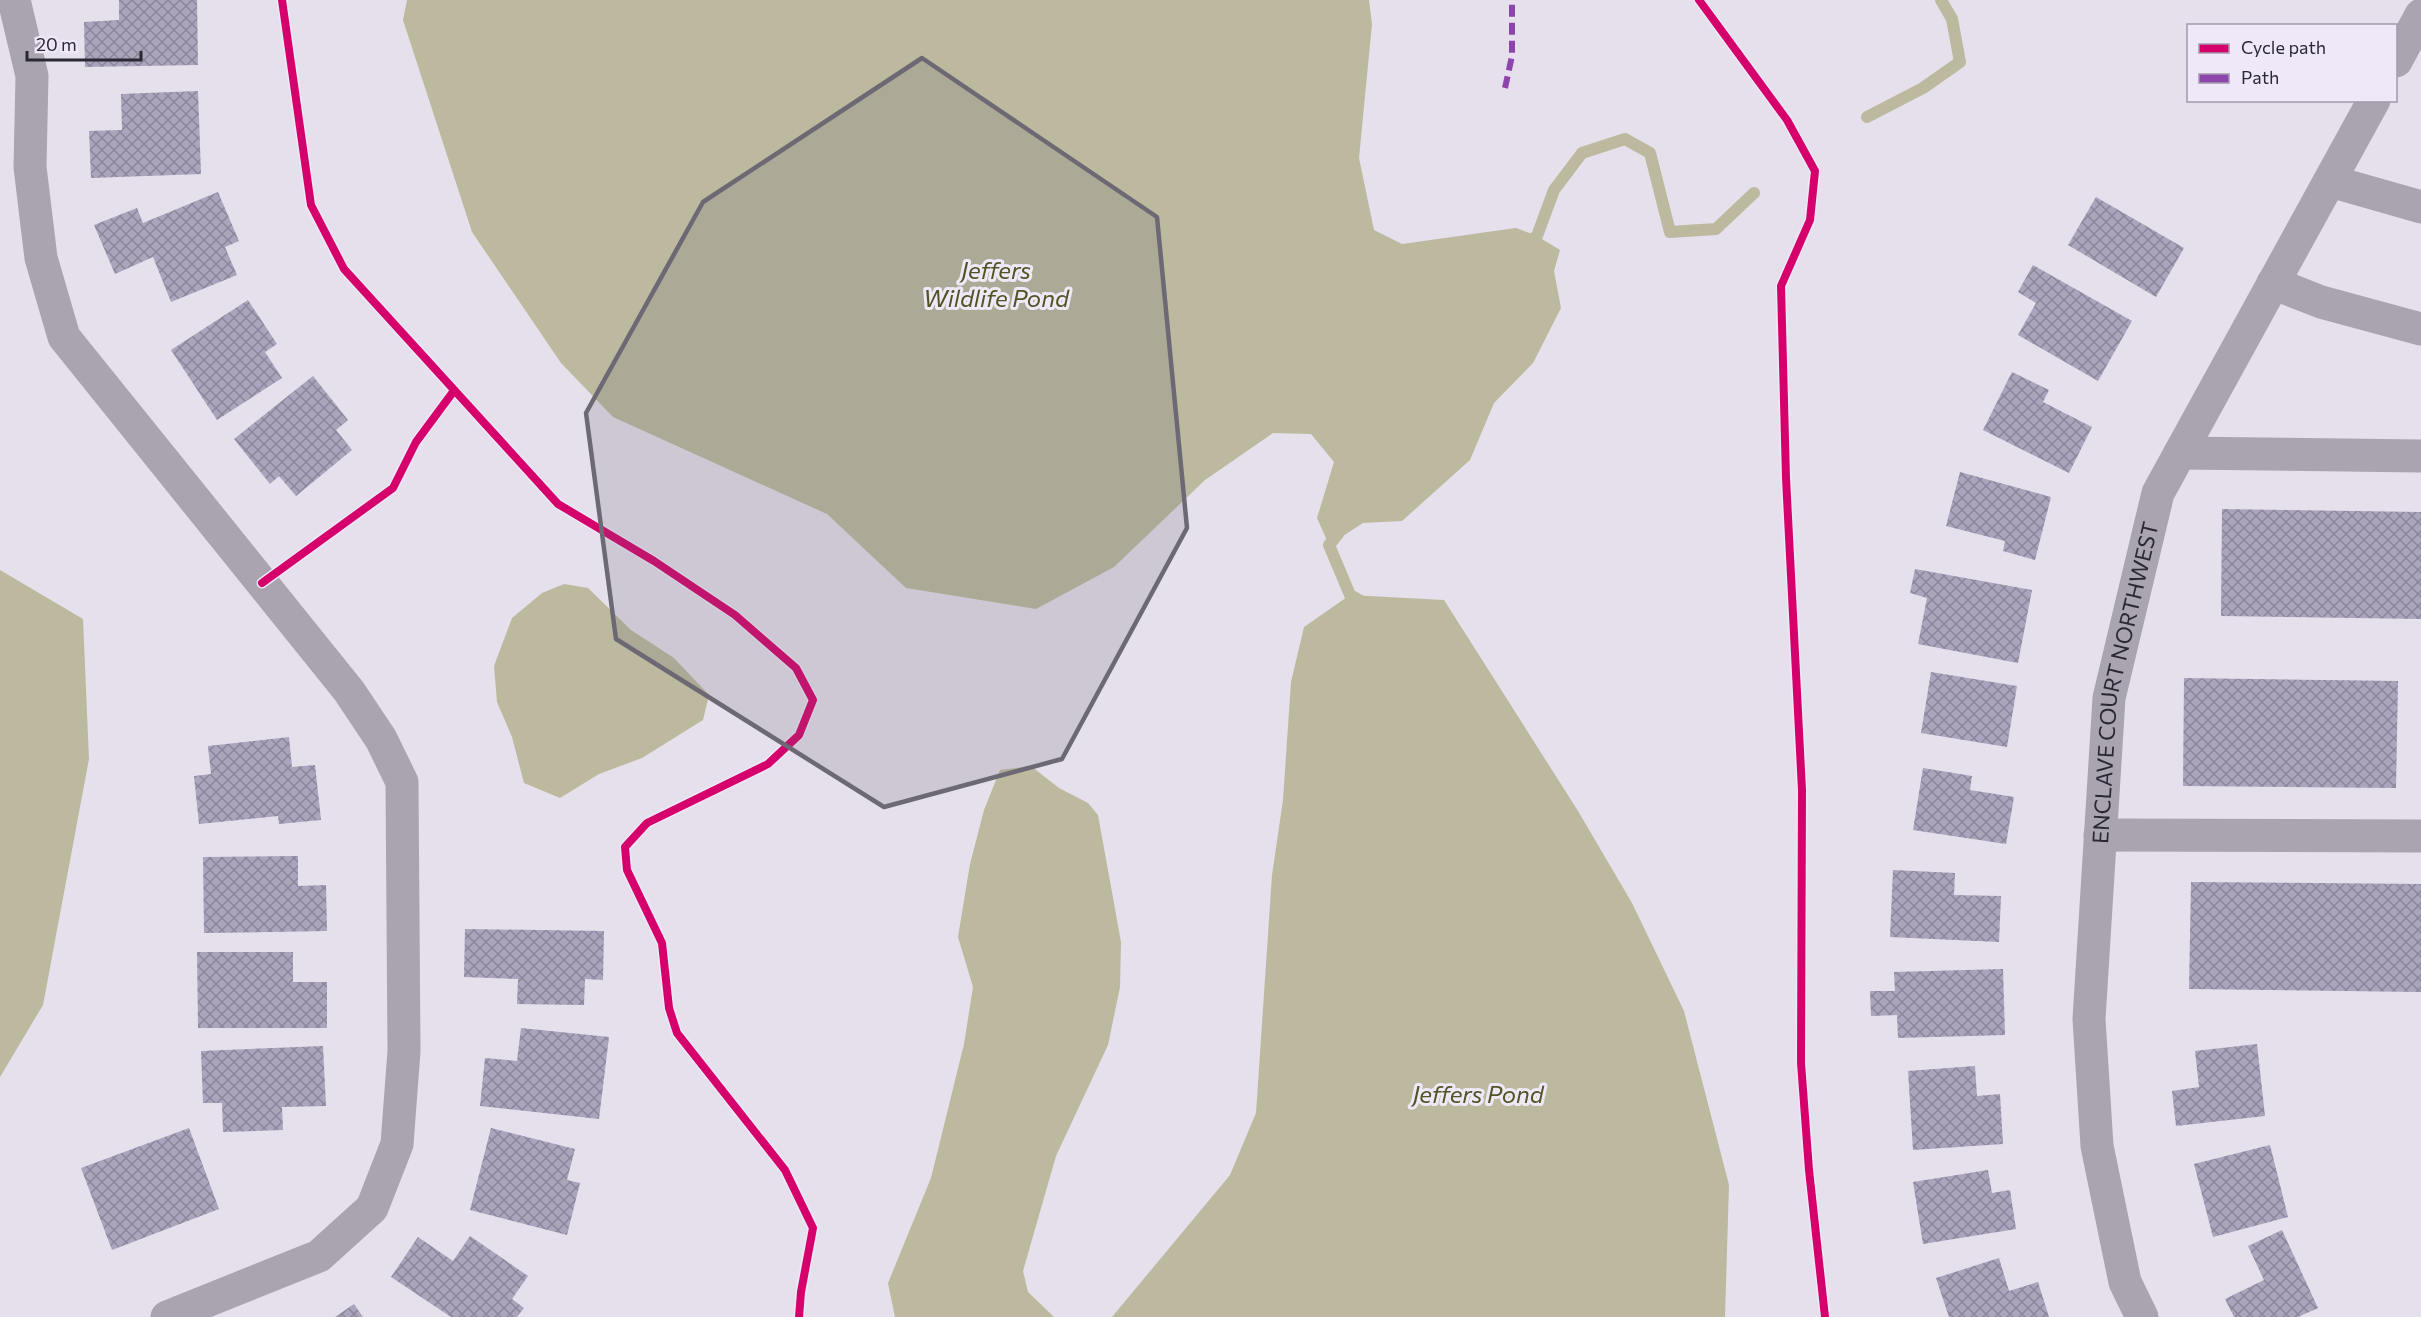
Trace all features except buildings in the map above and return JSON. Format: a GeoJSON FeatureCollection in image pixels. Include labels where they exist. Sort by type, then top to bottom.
{"type":"FeatureCollection","features":[{"type":"Feature","properties":{"kind":"street"},"geometry":{"type":"LineString","coordinates":[[14,0],[32,76],[30,167],[41,258],[64,337],[349,691],[381,739],[402,782],[403,1062],[397,1144],[372,1208],[319,1256],[167,1317]]}},
{"type":"Feature","properties":{"kind":"street"},"geometry":{"type":"LineString","coordinates":[[2397,60],[2421,15]]}},
{"type":"Feature","properties":{"kind":"street","name":"ENCLAVE COURT NORTHWEST"},"geometry":{"type":"LineString","coordinates":[[2142,1317],[2125,1282],[2097,1146],[2089,1019],[2109,698],[2158,493],[2373,102]]}},
{"type":"Feature","properties":{"kind":"street"},"geometry":{"type":"LineString","coordinates":[[2330,181],[2421,207]]}},
{"type":"Feature","properties":{"kind":"street"},"geometry":{"type":"LineString","coordinates":[[2273,283],[2321,302],[2421,330]]}},
{"type":"Feature","properties":{"kind":"street"},"geometry":{"type":"LineString","coordinates":[[2180,453],[2421,456]]}},
{"type":"Feature","properties":{"kind":"street"},"geometry":{"type":"LineString","coordinates":[[2100,835],[2421,836]]}},
{"type":"Feature","properties":{"kind":"highlighted area"},"geometry":{"type":"Polygon","coordinates":[[[922,58],[1157,217],[1187,528],[1062,759],[884,807],[616,639],[586,413],[703,202],[922,58]]]}},
{"type":"Feature","properties":{"kind":"water","name":"Jeffers Wildlife Pond"},"geometry":{"type":"Polygon","coordinates":[[[407,0],[1369,0],[1372,24],[1359,158],[1374,230],[1402,244],[1516,228],[1537,236],[1560,250],[1554,271],[1561,308],[1533,363],[1494,403],[1470,460],[1402,521],[1363,523],[1329,545],[1317,518],[1334,462],[1311,434],[1273,433],[1205,480],[1114,567],[1036,609],[906,588],[827,514],[613,417],[561,363],[472,232],[403,20],[407,0]]]}},
{"type":"Feature","properties":{"kind":"water"},"geometry":{"type":"Polygon","coordinates":[[[0,570],[83,619],[89,759],[43,1005],[0,1077],[0,570]]]}},
{"type":"Feature","properties":{"kind":"water"},"geometry":{"type":"Polygon","coordinates":[[[564,584],[588,588],[631,630],[674,658],[709,695],[703,720],[642,758],[599,774],[560,798],[524,783],[512,737],[497,702],[494,666],[512,618],[542,593],[564,584]]]}},
{"type":"Feature","properties":{"kind":"water","name":"Jeffers Pond"},"geometry":{"type":"Polygon","coordinates":[[[1350,595],[1444,600],[1578,811],[1632,903],[1684,1011],[1729,1185],[1725,1317],[1112,1317],[1230,1175],[1256,1113],[1272,875],[1283,800],[1291,682],[1304,627],[1350,595]]]}},
{"type":"Feature","properties":{"kind":"water"},"geometry":{"type":"Polygon","coordinates":[[[1031,766],[1059,788],[1088,803],[1098,815],[1121,942],[1120,987],[1108,1045],[1056,1156],[1023,1271],[1028,1292],[1054,1317],[895,1317],[888,1283],[931,1178],[964,1044],[973,987],[958,937],[970,864],[984,810],[1000,770],[1031,766]]]}},
{"type":"Feature","properties":{"kind":"waterway"},"geometry":{"type":"LineString","coordinates":[[1867,117],[1923,88],[1960,62],[1952,19],[1941,0]]}},
{"type":"Feature","properties":{"kind":"waterway"},"geometry":{"type":"LineString","coordinates":[[1525,244],[1537,236],[1554,190],[1582,153],[1625,139],[1650,153],[1670,232],[1716,229],[1754,193]]}},
{"type":"Feature","properties":{"kind":"waterway"},"geometry":{"type":"LineString","coordinates":[[1338,534],[1329,545],[1350,595],[1364,603]]}},
{"type":"Feature","properties":{"kind":"marked path"},"geometry":{"type":"LineString","coordinates":[[1505,88],[1512,56],[1512,0]]}},
{"type":"Feature","properties":{"kind":"cycle path"},"geometry":{"type":"LineString","coordinates":[[282,0],[311,205],[344,269],[558,504],[654,561],[735,615],[796,668],[813,700],[799,735],[768,764],[647,823],[625,847],[627,870],[662,943],[669,1008],[677,1033],[785,1170],[813,1228],[801,1292],[799,1317]]}},
{"type":"Feature","properties":{"kind":"cycle path"},"geometry":{"type":"LineString","coordinates":[[1699,0],[1787,120],[1815,171],[1810,220],[1781,286],[1786,478],[1802,790],[1801,1063],[1809,1170],[1825,1317]]}},
{"type":"Feature","properties":{"kind":"cycle path"},"geometry":{"type":"LineString","coordinates":[[262,583],[393,488],[416,442],[453,392]]}}]}
